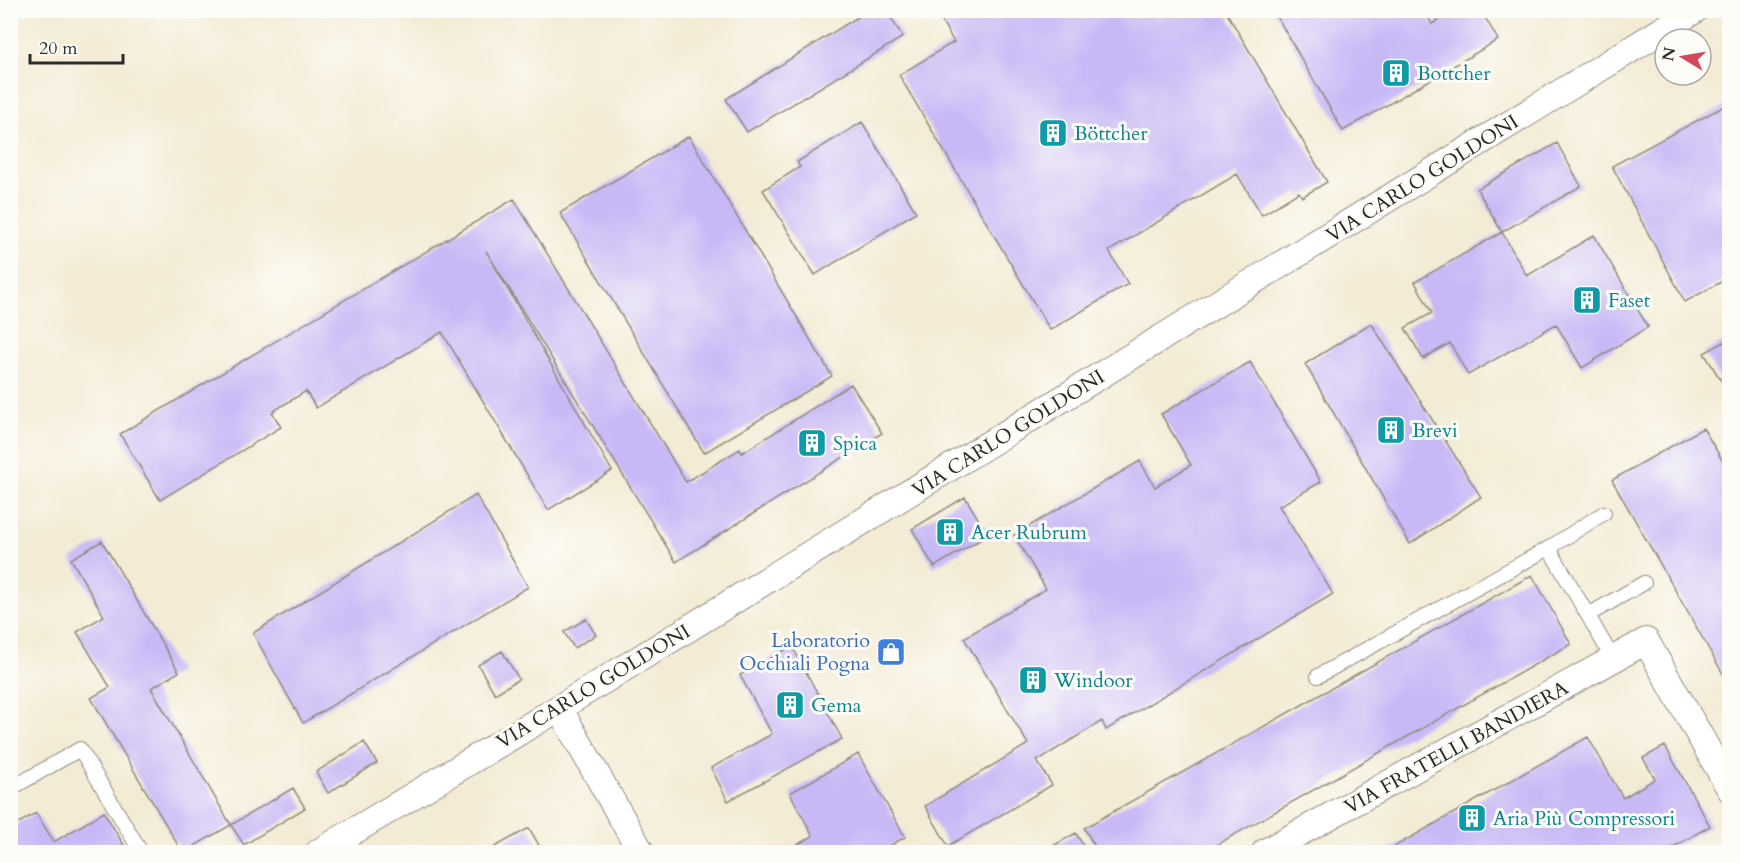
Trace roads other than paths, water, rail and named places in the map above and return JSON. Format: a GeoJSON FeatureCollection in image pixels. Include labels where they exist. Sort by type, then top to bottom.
{"type":"FeatureCollection","features":[{"type":"Feature","properties":{"kind":"street","name":"VIA CARLO GOLDONI"},"geometry":{"type":"LineString","coordinates":[[319,852],[559,708],[1695,10]]}},
{"type":"Feature","properties":{"kind":"street","name":"VIA FRATELLI BANDIERA"},"geometry":{"type":"LineString","coordinates":[[1265,852],[1646,641],[1730,789]]}},
{"type":"Feature","properties":{"kind":"street"},"geometry":{"type":"LineString","coordinates":[[559,708],[641,852]]}},
{"type":"Feature","properties":{"kind":"lane"},"geometry":{"type":"LineString","coordinates":[[1318,676],[1549,548],[1604,513]]}},
{"type":"Feature","properties":{"kind":"lane"},"geometry":{"type":"LineString","coordinates":[[1549,548],[1613,659]]}},
{"type":"Feature","properties":{"kind":"lane"},"geometry":{"type":"LineString","coordinates":[[1588,615],[1644,583]]}},
{"type":"Feature","properties":{"kind":"lane"},"geometry":{"type":"LineString","coordinates":[[10,789],[80,749],[141,852]]}},
{"type":"Feature","properties":{"kind":"place","name":"Bottcher"},"geometry":{"type":"Point","coordinates":[1396,73]}},
{"type":"Feature","properties":{"kind":"place","name":"Böttcher"},"geometry":{"type":"Point","coordinates":[1053,133]}},
{"type":"Feature","properties":{"kind":"place","name":"Faset"},"geometry":{"type":"Point","coordinates":[1587,300]}},
{"type":"Feature","properties":{"kind":"place","name":"Brevi"},"geometry":{"type":"Point","coordinates":[1391,430]}},
{"type":"Feature","properties":{"kind":"place","name":"Spica"},"geometry":{"type":"Point","coordinates":[812,443]}},
{"type":"Feature","properties":{"kind":"place","name":"Acer Rubrum"},"geometry":{"type":"Point","coordinates":[950,532]}},
{"type":"Feature","properties":{"kind":"place","name":"Laboratorio Occhiali Pogna"},"geometry":{"type":"Point","coordinates":[891,652]}},
{"type":"Feature","properties":{"kind":"place","name":"Windoor"},"geometry":{"type":"Point","coordinates":[1033,680]}},
{"type":"Feature","properties":{"kind":"place","name":"Gema"},"geometry":{"type":"Point","coordinates":[790,705]}},
{"type":"Feature","properties":{"kind":"place","name":"Aria Più Compressori"},"geometry":{"type":"Point","coordinates":[1472,818]}}]}
